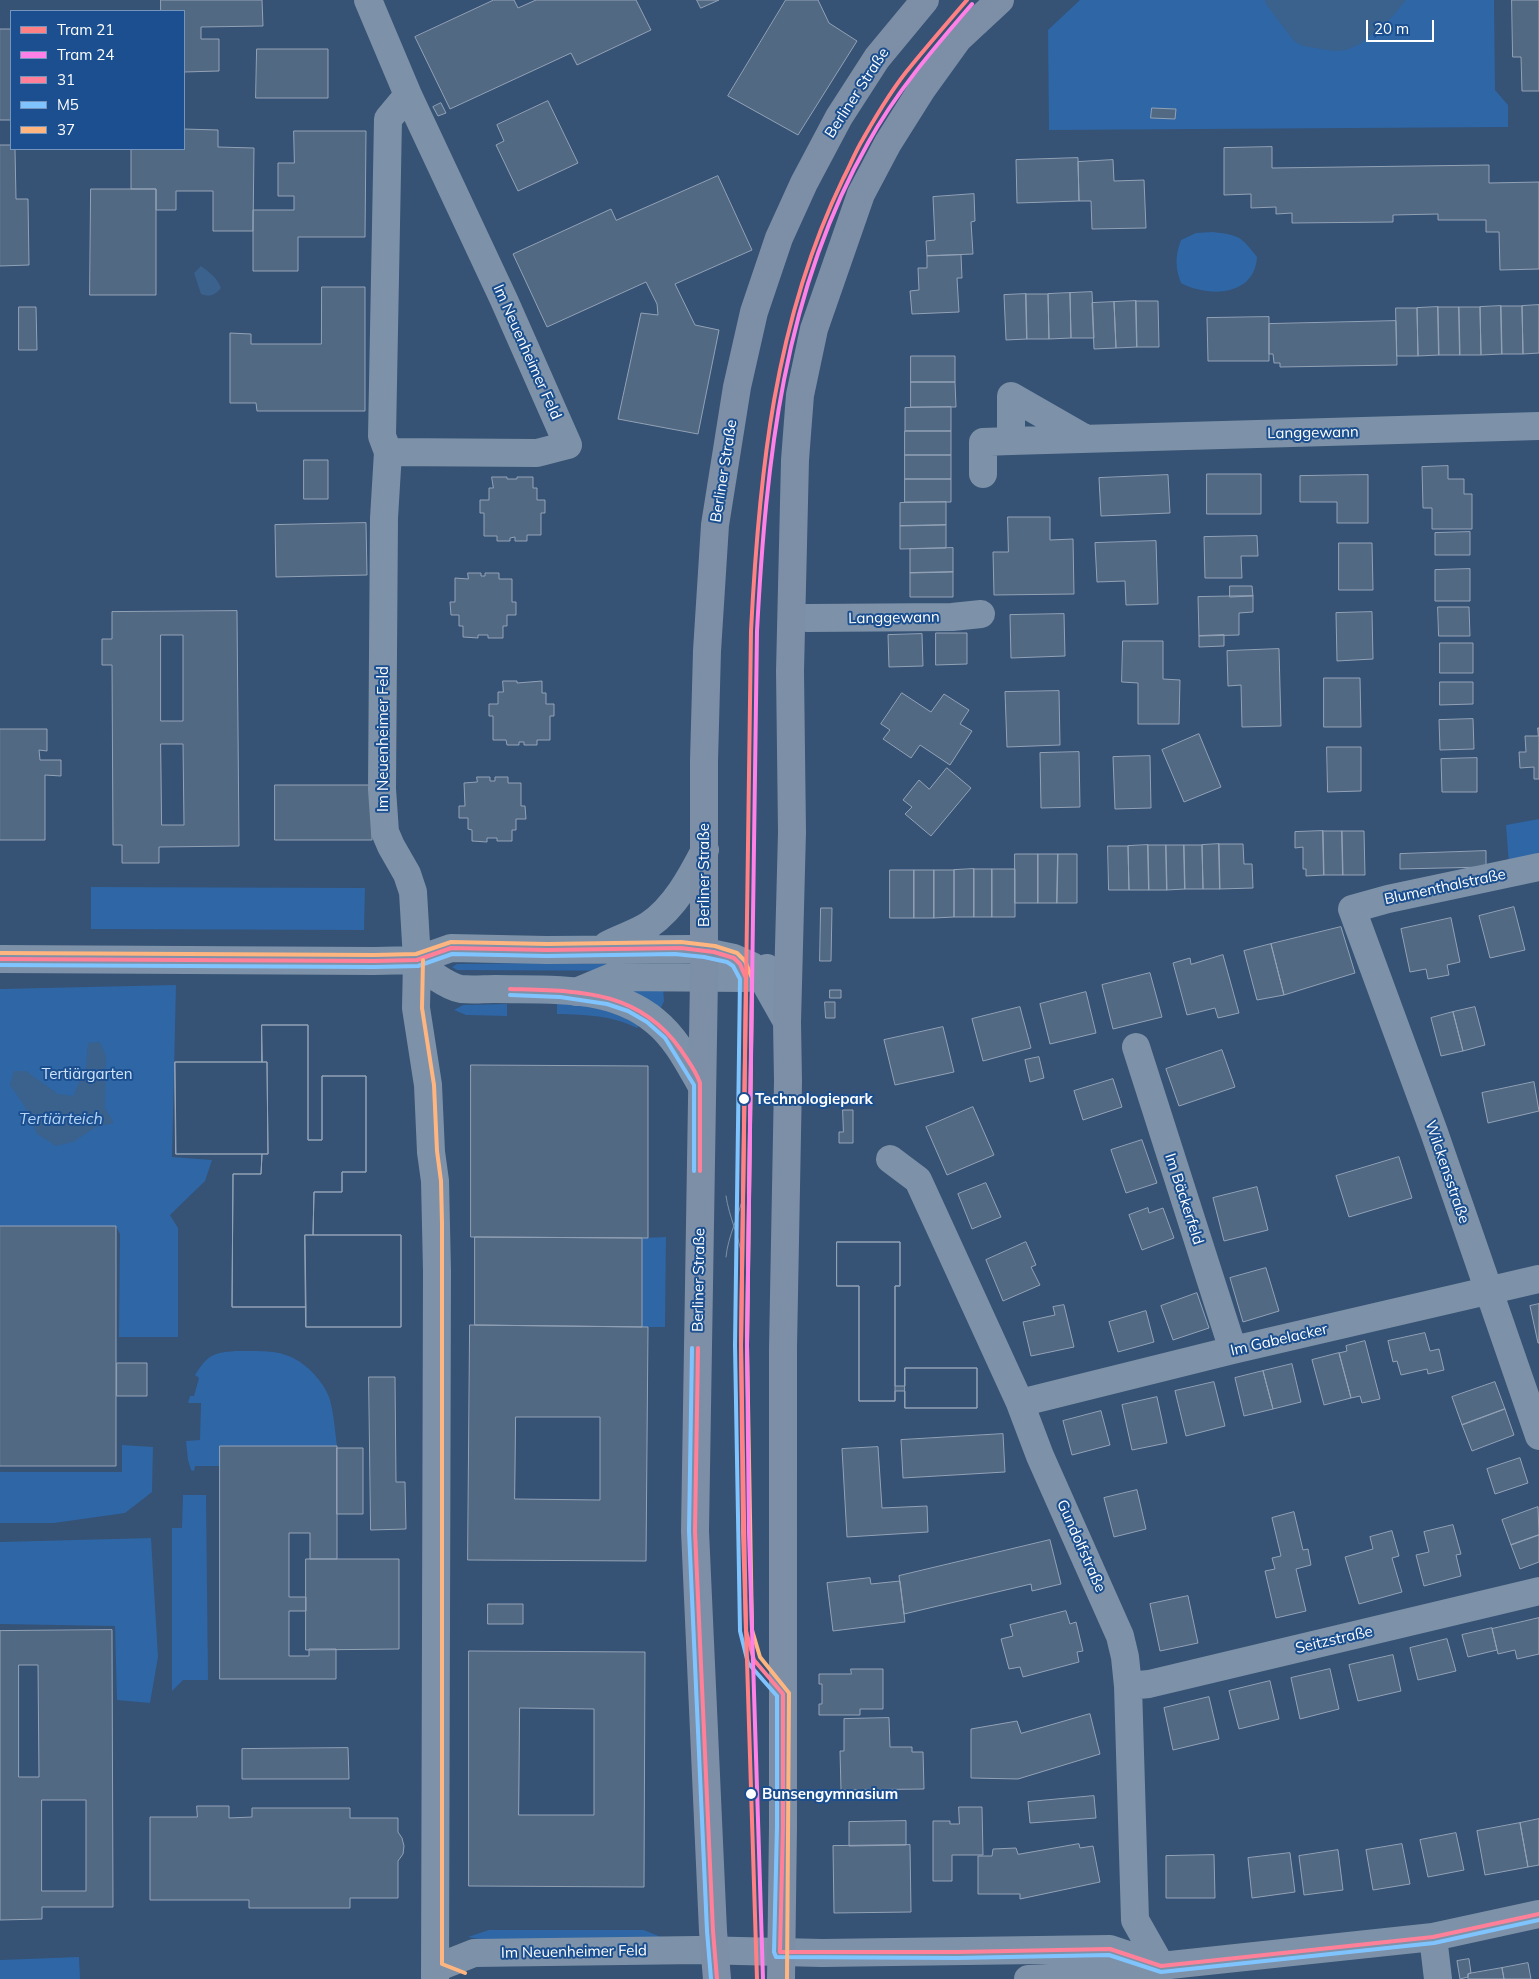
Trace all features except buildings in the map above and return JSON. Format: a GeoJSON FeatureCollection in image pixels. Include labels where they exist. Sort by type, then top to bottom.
{"type":"FeatureCollection","features":[{"type":"Feature","properties":{"kind":"main road","name":"Berliner Straße"},"geometry":{"type":"LineString","coordinates":[[717,1979],[695,1531],[704,964],[704,761],[707,651],[715,525],[737,387],[754,312],[779,238],[804,183],[839,117],[877,58],[924,0]]}},
{"type":"Feature","properties":{"kind":"main road"},"geometry":{"type":"LineString","coordinates":[[781,1979],[783,1826],[783,1348],[788,1081],[787,1022],[792,832],[790,671],[795,460],[800,394],[814,329],[861,194],[888,143],[922,89],[958,40],[1000,0]]}},
{"type":"Feature","properties":{"kind":"street","name":"Im Neuenheimer Feld"},"geometry":{"type":"LineString","coordinates":[[368,0],[408,95],[504,300],[568,445],[537,452],[388,452]]}},
{"type":"Feature","properties":{"kind":"street","name":"Im Neuenheimer Feld"},"geometry":{"type":"LineString","coordinates":[[408,95],[388,119],[382,436],[388,452],[384,518],[383,813],[385,832],[407,874],[413,892],[417,960],[416,1008],[428,1085],[436,1223],[435,1974],[474,1952],[948,1952],[1110,1949],[1161,1972]]}},
{"type":"Feature","properties":{"kind":"street"},"geometry":{"type":"LineString","coordinates":[[1011,441],[1011,396],[1086,439]]}},
{"type":"Feature","properties":{"kind":"street","name":"Langgewann"},"geometry":{"type":"LineString","coordinates":[[983,474],[983,442],[1539,426]]}},
{"type":"Feature","properties":{"kind":"street","name":"Langgewann"},"geometry":{"type":"LineString","coordinates":[[807,618],[952,617],[981,614]]}},
{"type":"Feature","properties":{"kind":"street"},"geometry":{"type":"LineString","coordinates":[[597,949],[648,925],[666,911],[691,878],[705,850]]}},
{"type":"Feature","properties":{"kind":"street","name":"Blumenthalstraße"},"geometry":{"type":"LineString","coordinates":[[1352,909],[1388,899],[1539,867]]}},
{"type":"Feature","properties":{"kind":"street","name":"Wilckensstraße"},"geometry":{"type":"LineString","coordinates":[[1352,909],[1434,1132],[1539,1436]]}},
{"type":"Feature","properties":{"kind":"street"},"geometry":{"type":"LineString","coordinates":[[0,959],[417,960],[451,948],[675,948],[704,964],[746,978],[760,974],[789,942]]}},
{"type":"Feature","properties":{"kind":"street"},"geometry":{"type":"LineString","coordinates":[[417,960],[421,966],[459,988],[576,992],[601,994],[618,999],[655,1020],[682,1050],[701,1085]]}},
{"type":"Feature","properties":{"kind":"street"},"geometry":{"type":"LineString","coordinates":[[576,992],[612,977],[704,964]]}},
{"type":"Feature","properties":{"kind":"street"},"geometry":{"type":"LineString","coordinates":[[760,974],[787,1022]]}},
{"type":"Feature","properties":{"kind":"street","name":"Im Bäckerfeld"},"geometry":{"type":"LineString","coordinates":[[1136,1047],[1233,1350]]}},
{"type":"Feature","properties":{"kind":"street","name":"Gundolfstraße"},"geometry":{"type":"LineString","coordinates":[[890,1159],[918,1180],[1020,1403],[1040,1456],[1114,1621],[1125,1657],[1128,1686],[1135,1920],[1161,1972]]}},
{"type":"Feature","properties":{"kind":"street","name":"Im Gabelacker"},"geometry":{"type":"LineString","coordinates":[[1020,1403],[1233,1350],[1539,1279]]}},
{"type":"Feature","properties":{"kind":"street","name":"Seitzstraße"},"geometry":{"type":"LineString","coordinates":[[1128,1686],[1149,1684],[1539,1591]]}},
{"type":"Feature","properties":{"kind":"street"},"geometry":{"type":"LineString","coordinates":[[1028,1979],[1161,1972],[1433,1937],[1539,1914]]}},
{"type":"Feature","properties":{"kind":"street"},"geometry":{"type":"LineString","coordinates":[[1433,1937],[1438,1979]]}},
{"type":"Feature","properties":{"kind":"street"},"geometry":{"type":"LineString","coordinates":[[435,1974],[463,1979]]}},
{"type":"Feature","properties":{"kind":"green space"},"geometry":{"type":"Polygon","coordinates":[[[1080,0],[1494,0],[1495,90],[1508,105],[1508,127],[1049,130],[1048,30],[1080,0]]]}},
{"type":"Feature","properties":{"kind":"green space"},"geometry":{"type":"Polygon","coordinates":[[[1196,233],[1228,234],[1239,238],[1257,257],[1254,270],[1248,280],[1229,290],[1217,292],[1204,291],[1181,283],[1176,262],[1181,240],[1196,233]]]}},
{"type":"Feature","properties":{"kind":"green space"},"geometry":{"type":"Polygon","coordinates":[[[1539,819],[1539,858],[1509,865],[1506,825],[1539,819]]]}},
{"type":"Feature","properties":{"kind":"green space"},"geometry":{"type":"Polygon","coordinates":[[[91,887],[365,888],[364,930],[91,929],[91,887]]]}},
{"type":"Feature","properties":{"kind":"green space"},"geometry":{"type":"Polygon","coordinates":[[[457,964],[617,964],[663,971],[457,970],[452,967],[457,964]]]}},
{"type":"Feature","properties":{"kind":"green space","name":"Tertiärgarten"},"geometry":{"type":"Polygon","coordinates":[[[176,985],[172,1157],[212,1160],[205,1181],[170,1215],[178,1228],[178,1337],[119,1337],[120,1234],[116,1226],[0,1226],[0,989],[176,985]]]}},
{"type":"Feature","properties":{"kind":"green space"},"geometry":{"type":"Polygon","coordinates":[[[635,987],[663,987],[664,1001],[661,1008],[634,992],[635,987]]]}},
{"type":"Feature","properties":{"kind":"green space"},"geometry":{"type":"Polygon","coordinates":[[[557,1003],[610,1011],[639,1026],[637,1028],[618,1020],[598,1016],[557,1014],[557,1003]]]}},
{"type":"Feature","properties":{"kind":"green space"},"geometry":{"type":"Polygon","coordinates":[[[507,1004],[507,1016],[466,1015],[454,1010],[463,1005],[507,1004]]]}},
{"type":"Feature","properties":{"kind":"green space"},"geometry":{"type":"Polygon","coordinates":[[[666,1237],[665,1327],[642,1327],[642,1238],[666,1237]]]}},
{"type":"Feature","properties":{"kind":"green space"},"geometry":{"type":"Polygon","coordinates":[[[235,1351],[268,1351],[287,1355],[296,1359],[314,1374],[329,1396],[337,1446],[220,1446],[220,1466],[195,1466],[194,1471],[191,1470],[186,1441],[200,1440],[201,1403],[188,1403],[190,1396],[194,1396],[199,1378],[195,1375],[203,1363],[211,1356],[235,1351]]]}},
{"type":"Feature","properties":{"kind":"green space"},"geometry":{"type":"Polygon","coordinates":[[[122,1445],[153,1447],[152,1492],[125,1513],[54,1523],[0,1523],[0,1472],[122,1472],[122,1445]]]}},
{"type":"Feature","properties":{"kind":"green space"},"geometry":{"type":"Polygon","coordinates":[[[183,1495],[206,1495],[208,1680],[183,1680],[172,1691],[172,1528],[182,1528],[183,1495]]]}},
{"type":"Feature","properties":{"kind":"green space"},"geometry":{"type":"Polygon","coordinates":[[[151,1538],[158,1657],[150,1703],[117,1700],[115,1626],[0,1624],[0,1542],[151,1538]]]}},
{"type":"Feature","properties":{"kind":"green space"},"geometry":{"type":"Polygon","coordinates":[[[489,1930],[644,1930],[668,1940],[489,1941],[468,1937],[489,1930]]]}},
{"type":"Feature","properties":{"kind":"green space"},"geometry":{"type":"Polygon","coordinates":[[[79,1957],[80,1979],[0,1979],[0,1960],[79,1957]]]}},
{"type":"Feature","properties":{"kind":"water"},"geometry":{"type":"Polygon","coordinates":[[[1265,0],[1406,0],[1393,16],[1360,44],[1346,50],[1334,51],[1303,46],[1294,41],[1265,0]]]}},
{"type":"Feature","properties":{"kind":"water"},"geometry":{"type":"Polygon","coordinates":[[[201,266],[215,278],[221,288],[212,295],[201,294],[194,273],[201,266]]]}},
{"type":"Feature","properties":{"kind":"water","name":"Tertiärteich"},"geometry":{"type":"Polygon","coordinates":[[[100,1042],[106,1056],[105,1108],[114,1123],[96,1127],[73,1142],[56,1146],[37,1134],[25,1107],[10,1085],[14,1071],[26,1071],[58,1094],[73,1096],[86,1067],[88,1043],[100,1042]]]}},
{"type":"Feature","properties":{"kind":"tram line","name":"21"},"geometry":{"type":"LineString","coordinates":[[757,1979],[743,1533],[741,1345],[751,631],[754,573],[765,457],[774,400],[801,288],[820,233],[843,179],[857,149],[886,101],[905,74],[967,0]]}},
{"type":"Feature","properties":{"kind":"tram line","name":"24"},"geometry":{"type":"LineString","coordinates":[[763,1979],[749,1533],[747,1345],[757,631],[766,505],[784,380],[798,319],[816,259],[839,200],[868,143],[903,88],[972,4]]}},
{"type":"Feature","properties":{"kind":"tram line"},"geometry":{"type":"LineString","coordinates":[[726,1196],[742,1257]]}},
{"type":"Feature","properties":{"kind":"tram line"},"geometry":{"type":"LineString","coordinates":[[726,1257],[743,1196]]}},
{"type":"Feature","properties":{"kind":"transit line","name":"37"},"geometry":{"type":"LineString","coordinates":[[0,953],[374,955],[416,954],[451,942],[547,944],[681,942],[715,946],[737,953],[745,961],[752,978],[747,1345],[752,1630],[760,1657],[789,1693],[787,1979]]}},
{"type":"Feature","properties":{"kind":"transit line","name":"31"},"geometry":{"type":"LineString","coordinates":[[0,959],[374,961],[417,960],[451,948],[547,950],[681,948],[714,952],[734,958],[740,964],[746,978],[741,1345],[746,1631],[754,1660],[783,1694],[783,1826],[780,1952],[957,1952],[1110,1949],[1161,1966],[1433,1937],[1539,1914]]}},
{"type":"Feature","properties":{"kind":"transit line","name":"M5"},"geometry":{"type":"LineString","coordinates":[[0,965],[374,967],[418,966],[452,954],[547,956],[675,954],[704,957],[727,962],[733,966],[740,979],[735,1345],[740,1631],[748,1663],[777,1696],[777,1826],[774,1952],[776,1957],[957,1958],[1109,1955],[1161,1972],[1434,1943],[1539,1920]]}},
{"type":"Feature","properties":{"kind":"transit line","name":"37"},"geometry":{"type":"LineString","coordinates":[[423,960],[422,1008],[434,1085],[442,1223],[442,1964],[465,1973]]}},
{"type":"Feature","properties":{"kind":"transit line","name":"31"},"geometry":{"type":"LineString","coordinates":[[510,989],[583,993],[605,997],[626,1004],[646,1015],[664,1030],[681,1050],[700,1083],[700,1171]]}},
{"type":"Feature","properties":{"kind":"transit line","name":"M5"},"geometry":{"type":"LineString","coordinates":[[510,995],[560,997],[607,1004],[628,1011],[647,1022],[665,1038],[694,1085],[694,1171]]}},
{"type":"Feature","properties":{"kind":"transit line","name":"M5"},"geometry":{"type":"LineString","coordinates":[[692,1348],[689,1531],[707,1931],[711,1979]]}},
{"type":"Feature","properties":{"kind":"transit line","name":"31"},"geometry":{"type":"LineString","coordinates":[[698,1348],[695,1531],[713,1931],[717,1979]]}},
{"type":"Feature","properties":{"kind":"place","name":"Technologiepark"},"geometry":{"type":"Point","coordinates":[744,1099]}},
{"type":"Feature","properties":{"kind":"place","name":"Bunsengymnasium"},"geometry":{"type":"Point","coordinates":[751,1794]}}]}
